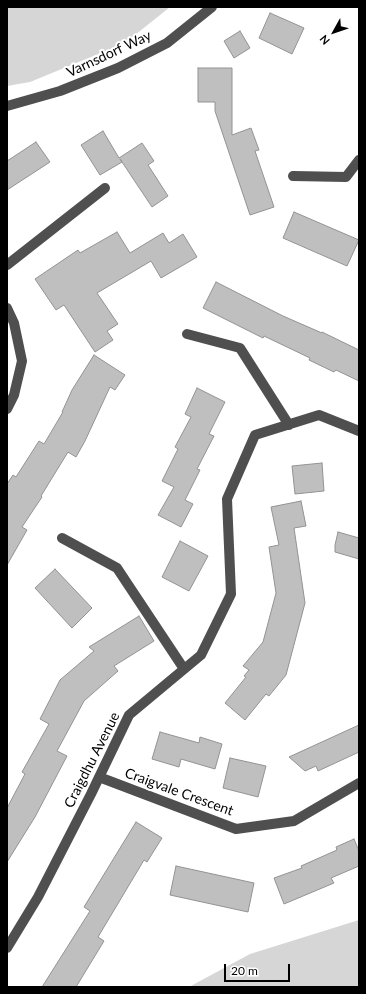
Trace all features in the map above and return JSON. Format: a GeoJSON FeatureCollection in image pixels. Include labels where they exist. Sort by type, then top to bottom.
{"type":"FeatureCollection","features":[{"type":"Feature","properties":{"kind":"street","name":"Varnsdorf Way"},"geometry":{"type":"LineString","coordinates":[[7,106],[60,91],[118,68],[167,43],[212,7]]}},
{"type":"Feature","properties":{"kind":"street"},"geometry":{"type":"LineString","coordinates":[[293,176],[346,177],[359,160]]}},
{"type":"Feature","properties":{"kind":"street"},"geometry":{"type":"LineString","coordinates":[[7,265],[105,188]]}},
{"type":"Feature","properties":{"kind":"street"},"geometry":{"type":"LineString","coordinates":[[7,308],[14,323],[22,361],[14,396],[7,409]]}},
{"type":"Feature","properties":{"kind":"street"},"geometry":{"type":"LineString","coordinates":[[187,334],[240,348],[289,425]]}},
{"type":"Feature","properties":{"kind":"street","name":"Craigdhu Avenue"},"geometry":{"type":"LineString","coordinates":[[7,948],[38,896],[129,715],[201,655],[231,594],[227,499],[254,435],[320,415],[359,431]]}},
{"type":"Feature","properties":{"kind":"street"},"geometry":{"type":"LineString","coordinates":[[62,538],[117,568],[184,669]]}},
{"type":"Feature","properties":{"kind":"street","name":"Craigvale Crescent"},"geometry":{"type":"LineString","coordinates":[[99,777],[236,828],[294,821],[359,783]]}},
{"type":"Feature","properties":{"kind":"shaded area"},"geometry":{"type":"Polygon","coordinates":[[[7,7],[170,7],[125,43],[30,82],[7,86],[7,7]]]}},
{"type":"Feature","properties":{"kind":"shaded area"},"geometry":{"type":"Polygon","coordinates":[[[359,920],[359,987],[189,987],[250,954],[359,920]]]}},
{"type":"Feature","properties":{"kind":"building"},"geometry":{"type":"Polygon","coordinates":[[[270,13],[304,28],[292,54],[259,38],[270,13]]]}},
{"type":"Feature","properties":{"kind":"building"},"geometry":{"type":"Polygon","coordinates":[[[240,31],[250,48],[234,58],[224,41],[240,31]]]}},
{"type":"Feature","properties":{"kind":"building"},"geometry":{"type":"Polygon","coordinates":[[[198,68],[232,68],[232,135],[251,128],[259,150],[255,151],[274,207],[250,215],[215,111],[215,102],[198,102],[198,68]]]}},
{"type":"Feature","properties":{"kind":"building"},"geometry":{"type":"Polygon","coordinates":[[[103,131],[119,158],[142,143],[154,161],[148,165],[168,196],[152,207],[122,162],[100,175],[81,145],[103,131]]]}},
{"type":"Feature","properties":{"kind":"building"},"geometry":{"type":"Polygon","coordinates":[[[36,142],[50,162],[7,190],[7,161],[36,142]]]}},
{"type":"Feature","properties":{"kind":"building"},"geometry":{"type":"Polygon","coordinates":[[[294,212],[359,240],[347,266],[283,238],[294,212]]]}},
{"type":"Feature","properties":{"kind":"building"},"geometry":{"type":"Polygon","coordinates":[[[117,232],[130,253],[163,233],[169,243],[183,234],[197,257],[161,278],[151,261],[97,293],[118,324],[107,331],[113,340],[95,352],[64,305],[56,310],[35,279],[78,250],[80,253],[117,232]]]}},
{"type":"Feature","properties":{"kind":"building"},"geometry":{"type":"Polygon","coordinates":[[[216,282],[283,316],[322,332],[359,350],[359,381],[336,370],[334,372],[309,360],[310,358],[264,336],[263,338],[203,308],[216,282]]]}},
{"type":"Feature","properties":{"kind":"building"},"geometry":{"type":"Polygon","coordinates":[[[94,355],[125,375],[115,390],[110,387],[76,457],[68,452],[41,496],[42,497],[22,527],[27,530],[7,565],[7,484],[13,475],[16,477],[39,441],[44,444],[63,412],[72,390],[94,355]]]}},
{"type":"Feature","properties":{"kind":"building"},"geometry":{"type":"Polygon","coordinates":[[[197,388],[225,402],[209,434],[214,436],[197,469],[200,470],[185,500],[193,504],[181,527],[158,515],[174,487],[162,481],[178,449],[175,447],[191,417],[185,414],[197,388]]]}},
{"type":"Feature","properties":{"kind":"building"},"geometry":{"type":"Polygon","coordinates":[[[322,463],[324,491],[295,494],[292,466],[322,463]]]}},
{"type":"Feature","properties":{"kind":"building"},"geometry":{"type":"Polygon","coordinates":[[[301,501],[306,526],[294,528],[305,603],[286,675],[269,696],[266,694],[245,720],[225,703],[246,677],[244,676],[249,670],[243,666],[263,642],[276,593],[269,547],[279,545],[271,507],[301,501]]]}},
{"type":"Feature","properties":{"kind":"building"},"geometry":{"type":"Polygon","coordinates":[[[338,532],[359,538],[359,559],[335,552],[338,532]]]}},
{"type":"Feature","properties":{"kind":"building"},"geometry":{"type":"Polygon","coordinates":[[[180,541],[208,556],[189,591],[162,577],[180,541]]]}},
{"type":"Feature","properties":{"kind":"building"},"geometry":{"type":"Polygon","coordinates":[[[55,569],[92,608],[72,628],[35,588],[55,569]]]}},
{"type":"Feature","properties":{"kind":"building"},"geometry":{"type":"Polygon","coordinates":[[[139,616],[154,641],[114,666],[118,671],[84,701],[57,751],[67,756],[35,817],[7,862],[7,808],[25,774],[22,772],[49,724],[40,719],[60,680],[94,651],[89,647],[139,616]]]}},
{"type":"Feature","properties":{"kind":"building"},"geometry":{"type":"Polygon","coordinates":[[[359,725],[359,752],[318,771],[316,766],[305,771],[289,757],[359,725]]]}},
{"type":"Feature","properties":{"kind":"building"},"geometry":{"type":"Polygon","coordinates":[[[160,732],[199,743],[200,737],[222,744],[215,769],[181,759],[179,767],[152,759],[160,732]]]}},
{"type":"Feature","properties":{"kind":"building"},"geometry":{"type":"Polygon","coordinates":[[[230,758],[266,766],[258,797],[223,788],[230,758]]]}},
{"type":"Feature","properties":{"kind":"building"},"geometry":{"type":"Polygon","coordinates":[[[136,822],[162,838],[147,862],[144,860],[98,937],[104,941],[76,987],[42,987],[90,911],[84,907],[136,822]]]}},
{"type":"Feature","properties":{"kind":"building"},"geometry":{"type":"Polygon","coordinates":[[[354,839],[359,851],[359,866],[331,878],[334,883],[284,904],[274,878],[302,868],[301,866],[337,850],[336,847],[354,839]]]}},
{"type":"Feature","properties":{"kind":"building"},"geometry":{"type":"Polygon","coordinates":[[[176,866],[254,883],[248,912],[170,895],[176,866]]]}}]}
